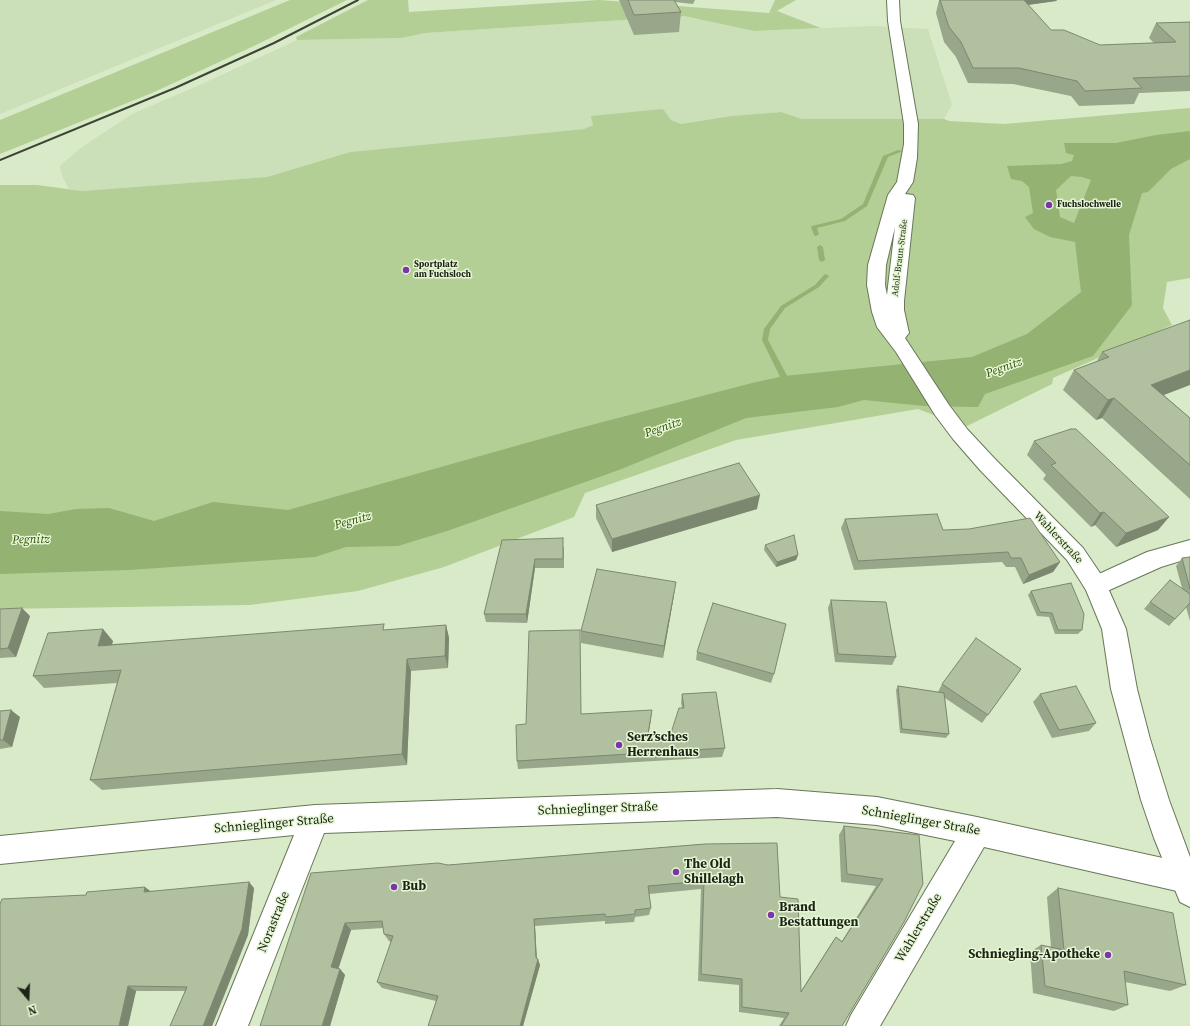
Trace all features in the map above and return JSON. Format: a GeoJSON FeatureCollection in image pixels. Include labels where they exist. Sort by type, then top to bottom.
{"type":"FeatureCollection","features":[{"type":"Feature","properties":{"kind":"main road","name":"Adolf-Braun-Straße"},"geometry":{"type":"LineString","coordinates":[[893,0],[894,21],[911,130],[910,158],[905,182],[896,195],[883,240],[877,265],[876,284],[879,304],[886,327],[903,348]]}},
{"type":"Feature","properties":{"kind":"main road","name":"Wahlerstraße"},"geometry":{"type":"LineString","coordinates":[[903,348],[942,410],[977,454],[1075,554],[1096,586],[1114,629],[1124,690],[1155,800],[1168,838],[1188,883]]}},
{"type":"Feature","properties":{"kind":"main road"},"geometry":{"type":"LineString","coordinates":[[1096,586],[1155,559],[1190,550]]}},
{"type":"Feature","properties":{"kind":"main road","name":"Schnieglinger Straße"},"geometry":{"type":"LineString","coordinates":[[0,850],[315,819],[777,803],[878,811],[977,830],[1188,883]]}},
{"type":"Feature","properties":{"kind":"main road","name":"Norastraße"},"geometry":{"type":"LineString","coordinates":[[232,1026],[315,819]]}},
{"type":"Feature","properties":{"kind":"main road","name":"Wahlerstraße"},"geometry":{"type":"LineString","coordinates":[[862,1026],[977,830]]}},
{"type":"Feature","properties":{"kind":"shaded area"},"geometry":{"type":"Polygon","coordinates":[[[0,0],[276,0],[0,114],[0,0]]]}},
{"type":"Feature","properties":{"kind":"shaded area"},"geometry":{"type":"Polygon","coordinates":[[[290,0],[347,0],[256,45],[152,93],[0,154],[0,120],[290,0]]]}},
{"type":"Feature","properties":{"kind":"shaded area"},"geometry":{"type":"Polygon","coordinates":[[[368,0],[408,0],[409,12],[599,0],[769,13],[775,0],[796,0],[777,11],[821,28],[754,31],[684,16],[425,33],[401,38],[297,40],[296,37],[368,0]]]}},
{"type":"Feature","properties":{"kind":"shaded area"},"geometry":{"type":"Polygon","coordinates":[[[684,16],[754,31],[872,26],[928,29],[952,105],[944,119],[802,119],[781,112],[731,116],[681,124],[671,120],[663,110],[592,116],[593,125],[584,129],[350,152],[267,177],[82,191],[69,189],[63,178],[60,166],[82,147],[132,114],[202,84],[297,40],[401,38],[425,33],[684,16]]]}},
{"type":"Feature","properties":{"kind":"shaded area"},"geometry":{"type":"Polygon","coordinates":[[[1190,108],[1190,278],[1167,282],[1163,308],[1172,325],[1053,378],[1052,384],[965,427],[918,409],[736,440],[585,493],[574,517],[444,567],[358,591],[250,605],[0,609],[0,185],[37,185],[82,191],[267,177],[350,152],[584,129],[593,125],[591,116],[663,109],[671,120],[681,124],[731,116],[781,112],[802,119],[944,119],[949,121],[1004,124],[1190,108]]]}},
{"type":"Feature","properties":{"kind":"shaded area"},"geometry":{"type":"Polygon","coordinates":[[[1190,131],[1190,159],[1171,169],[1148,192],[1142,193],[1129,235],[1132,305],[1093,356],[985,394],[978,407],[924,406],[864,400],[838,407],[746,418],[619,470],[450,530],[398,546],[346,547],[315,557],[129,570],[0,574],[0,511],[48,514],[76,509],[109,508],[154,521],[213,502],[288,510],[576,429],[752,383],[784,376],[972,357],[1027,334],[1081,292],[1075,242],[1050,237],[1034,229],[1025,217],[1033,213],[1029,187],[1022,181],[1011,179],[1007,166],[1061,164],[1072,161],[1074,155],[1066,153],[1064,143],[1116,143],[1156,135],[1190,131]],[[1071,176],[1056,190],[1060,217],[1074,223],[1091,180],[1071,176]]]}},
{"type":"Feature","properties":{"kind":"building"},"geometry":{"type":"Polygon","coordinates":[[[628,0],[674,0],[681,12],[634,15],[628,0]]]}},
{"type":"Feature","properties":{"kind":"building"},"geometry":{"type":"Polygon","coordinates":[[[940,0],[1024,0],[1051,30],[1064,30],[1100,45],[1176,42],[1156,23],[1190,22],[1190,76],[1133,78],[1142,88],[1085,91],[1077,81],[1019,68],[973,68],[961,42],[949,27],[940,0]]]}},
{"type":"Feature","properties":{"kind":"building"},"geometry":{"type":"Polygon","coordinates":[[[1190,320],[1190,370],[1151,385],[1190,418],[1190,465],[1114,398],[1108,400],[1074,370],[1109,357],[1102,352],[1190,320]]]}},
{"type":"Feature","properties":{"kind":"building"},"geometry":{"type":"Polygon","coordinates":[[[1071,429],[1076,429],[1169,517],[1126,533],[1104,512],[1100,513],[1051,465],[1056,463],[1034,441],[1071,429]]]}},
{"type":"Feature","properties":{"kind":"building"},"geometry":{"type":"Polygon","coordinates":[[[739,463],[760,495],[612,539],[596,505],[739,463]]]}},
{"type":"Feature","properties":{"kind":"building"},"geometry":{"type":"Polygon","coordinates":[[[937,514],[943,530],[969,529],[1030,518],[1060,562],[1029,575],[1021,558],[1011,558],[1008,552],[858,561],[845,519],[937,514]]]}},
{"type":"Feature","properties":{"kind":"building"},"geometry":{"type":"Polygon","coordinates":[[[794,535],[798,555],[777,562],[765,545],[794,535]]]}},
{"type":"Feature","properties":{"kind":"building"},"geometry":{"type":"Polygon","coordinates":[[[563,538],[563,559],[535,559],[526,614],[484,614],[502,540],[563,538]]]}},
{"type":"Feature","properties":{"kind":"building"},"geometry":{"type":"Polygon","coordinates":[[[1190,557],[1190,589],[1182,558],[1190,557]]]}},
{"type":"Feature","properties":{"kind":"building"},"geometry":{"type":"Polygon","coordinates":[[[597,569],[676,582],[664,646],[581,631],[597,569]]]}},
{"type":"Feature","properties":{"kind":"building"},"geometry":{"type":"Polygon","coordinates":[[[1170,580],[1190,594],[1190,603],[1175,619],[1150,602],[1170,580]]]}},
{"type":"Feature","properties":{"kind":"building"},"geometry":{"type":"Polygon","coordinates":[[[1071,583],[1084,614],[1082,630],[1058,630],[1052,613],[1040,612],[1031,591],[1071,583]]]}},
{"type":"Feature","properties":{"kind":"building"},"geometry":{"type":"Polygon","coordinates":[[[831,600],[886,602],[896,657],[838,654],[831,600]]]}},
{"type":"Feature","properties":{"kind":"building"},"geometry":{"type":"Polygon","coordinates":[[[713,603],[786,624],[774,674],[697,652],[713,603]]]}},
{"type":"Feature","properties":{"kind":"building"},"geometry":{"type":"Polygon","coordinates":[[[22,608],[8,648],[0,649],[0,609],[22,608]]]}},
{"type":"Feature","properties":{"kind":"building"},"geometry":{"type":"Polygon","coordinates":[[[384,624],[383,630],[446,625],[445,656],[407,659],[402,754],[90,780],[121,670],[33,676],[48,633],[103,629],[98,646],[384,624]]]}},
{"type":"Feature","properties":{"kind":"building"},"geometry":{"type":"Polygon","coordinates":[[[580,630],[581,714],[652,710],[648,734],[669,739],[679,708],[684,708],[682,694],[716,692],[725,748],[517,761],[516,725],[526,724],[529,631],[580,630]]]}},
{"type":"Feature","properties":{"kind":"building"},"geometry":{"type":"Polygon","coordinates":[[[976,638],[1021,669],[988,715],[942,684],[976,638]]]}},
{"type":"Feature","properties":{"kind":"building"},"geometry":{"type":"Polygon","coordinates":[[[898,686],[944,693],[949,734],[902,729],[898,686]]]}},
{"type":"Feature","properties":{"kind":"building"},"geometry":{"type":"Polygon","coordinates":[[[1076,686],[1096,723],[1059,730],[1040,694],[1076,686]]]}},
{"type":"Feature","properties":{"kind":"building"},"geometry":{"type":"Polygon","coordinates":[[[11,710],[3,740],[0,740],[0,711],[11,710]]]}},
{"type":"Feature","properties":{"kind":"building"},"geometry":{"type":"Polygon","coordinates":[[[844,826],[919,835],[923,884],[904,922],[842,1026],[781,1026],[789,1013],[742,1007],[742,979],[701,974],[704,881],[648,886],[651,908],[635,910],[635,914],[606,917],[605,914],[534,919],[536,958],[538,959],[520,1026],[428,1026],[438,996],[377,982],[393,936],[384,934],[382,921],[345,923],[331,967],[340,969],[322,1026],[260,1026],[311,873],[438,863],[448,865],[705,844],[777,843],[780,897],[798,899],[801,992],[836,937],[842,942],[883,879],[847,874],[844,826]]]}},
{"type":"Feature","properties":{"kind":"building"},"geometry":{"type":"Polygon","coordinates":[[[249,882],[242,929],[203,1026],[170,1026],[187,987],[128,986],[119,1026],[0,1026],[0,904],[2,899],[86,895],[87,892],[145,887],[144,892],[249,882]]]}},
{"type":"Feature","properties":{"kind":"building","name":"Schniegling-Apotheke"},"geometry":{"type":"Polygon","coordinates":[[[1058,888],[1173,913],[1186,985],[1124,971],[1128,1005],[1045,986],[1041,945],[1064,950],[1058,888]]]}},
{"type":"Feature","properties":{"kind":"waterway"},"geometry":{"type":"LineString","coordinates":[[816,234],[814,227],[843,220],[865,205],[886,156],[900,151]]}},
{"type":"Feature","properties":{"kind":"waterway"},"geometry":{"type":"LineString","coordinates":[[820,247],[822,260]]}},
{"type":"Feature","properties":{"kind":"waterway"},"geometry":{"type":"LineString","coordinates":[[788,385],[765,340],[767,329],[783,307],[817,286],[826,276]]}},
{"type":"Feature","properties":{"kind":"railway"},"geometry":{"type":"LineString","coordinates":[[0,160],[175,88],[274,43],[358,0]]}},
{"type":"Feature","properties":{"kind":"place","name":"Fuchslochwelle"},"geometry":{"type":"Point","coordinates":[1049,205]}},
{"type":"Feature","properties":{"kind":"place","name":"Sportplatz am Fuchsloch"},"geometry":{"type":"Point","coordinates":[406,270]}},
{"type":"Feature","properties":{"kind":"place","name":"Serz’sches Herrenhaus"},"geometry":{"type":"Point","coordinates":[619,745]}},
{"type":"Feature","properties":{"kind":"place","name":"The Old Shillelagh"},"geometry":{"type":"Point","coordinates":[676,872]}},
{"type":"Feature","properties":{"kind":"place","name":"Bub"},"geometry":{"type":"Point","coordinates":[394,887]}},
{"type":"Feature","properties":{"kind":"place","name":"Brand Bestattungen"},"geometry":{"type":"Point","coordinates":[771,915]}},
{"type":"Feature","properties":{"kind":"place","name":"Schniegling-Apotheke"},"geometry":{"type":"Point","coordinates":[1108,955]}},
{"type":"Feature","properties":{"kind":"water label","name":"Pegnitz"},"geometry":{"type":"Point","coordinates":[1004,368]}},
{"type":"Feature","properties":{"kind":"water label","name":"Pegnitz"},"geometry":{"type":"Point","coordinates":[663,428]}},
{"type":"Feature","properties":{"kind":"water label","name":"Pegnitz"},"geometry":{"type":"Point","coordinates":[353,521]}},
{"type":"Feature","properties":{"kind":"water label","name":"Pegnitz"},"geometry":{"type":"Point","coordinates":[31,540]}}]}
